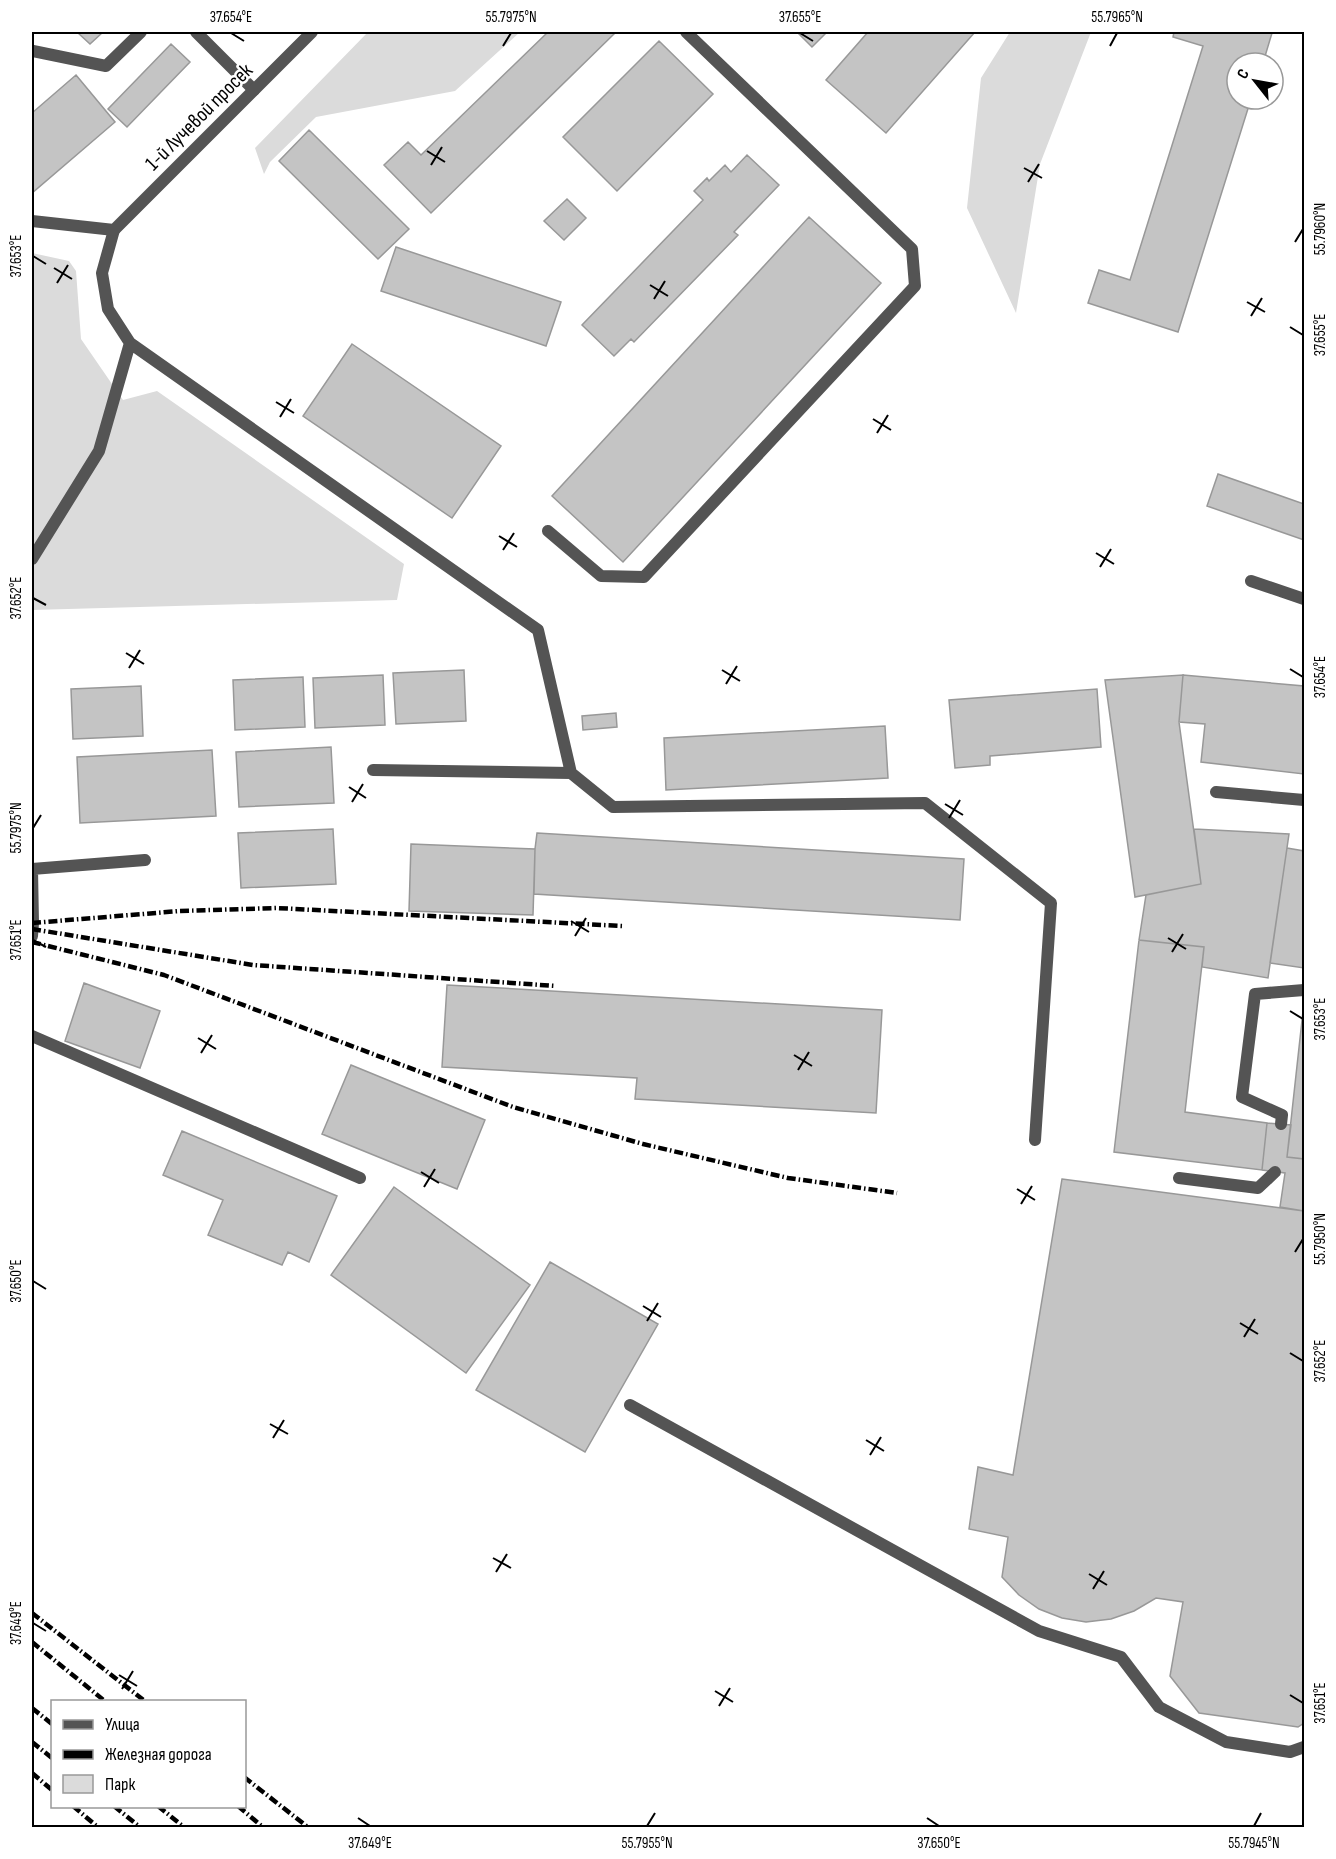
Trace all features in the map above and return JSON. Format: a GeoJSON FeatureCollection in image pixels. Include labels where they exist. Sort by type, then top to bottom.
{"type":"FeatureCollection","features":[{"type":"Feature","properties":{"kind":"street"},"geometry":{"type":"LineString","coordinates":[[33,51],[106,66],[141,32]]}},
{"type":"Feature","properties":{"kind":"street"},"geometry":{"type":"LineString","coordinates":[[196,32],[254,90]]}},
{"type":"Feature","properties":{"kind":"street","name":"1-й Лучевой просек"},"geometry":{"type":"LineString","coordinates":[[114,230],[312,32]]}},
{"type":"Feature","properties":{"kind":"street"},"geometry":{"type":"LineString","coordinates":[[548,531],[601,576],[644,577],[915,286],[912,249],[686,32]]}},
{"type":"Feature","properties":{"kind":"street"},"geometry":{"type":"LineString","coordinates":[[32,221],[114,230],[102,273],[108,309],[130,343],[538,630],[571,773],[613,807],[925,803],[1051,903],[1035,1140]]}},
{"type":"Feature","properties":{"kind":"street"},"geometry":{"type":"LineString","coordinates":[[32,559],[99,451],[130,343]]}},
{"type":"Feature","properties":{"kind":"street"},"geometry":{"type":"LineString","coordinates":[[1251,581],[1305,599]]}},
{"type":"Feature","properties":{"kind":"street"},"geometry":{"type":"LineString","coordinates":[[374,770],[571,773]]}},
{"type":"Feature","properties":{"kind":"street"},"geometry":{"type":"LineString","coordinates":[[1216,792],[1305,800]]}},
{"type":"Feature","properties":{"kind":"street"},"geometry":{"type":"LineString","coordinates":[[32,936],[32,869],[145,860]]}},
{"type":"Feature","properties":{"kind":"street"},"geometry":{"type":"LineString","coordinates":[[1281,1124],[1282,1115],[1242,1097],[1255,994],[1305,990]]}},
{"type":"Feature","properties":{"kind":"street"},"geometry":{"type":"LineString","coordinates":[[32,1036],[360,1178]]}},
{"type":"Feature","properties":{"kind":"street"},"geometry":{"type":"LineString","coordinates":[[1179,1178],[1258,1188],[1275,1172]]}},
{"type":"Feature","properties":{"kind":"street"},"geometry":{"type":"LineString","coordinates":[[630,1405],[1039,1631],[1121,1657],[1159,1707],[1226,1742],[1290,1752],[1305,1747]]}},
{"type":"Feature","properties":{"kind":"green space"},"geometry":{"type":"Polygon","coordinates":[[[368,32],[520,32],[455,91],[316,117],[270,162],[264,174],[255,148],[368,32]]]}},
{"type":"Feature","properties":{"kind":"green space"},"geometry":{"type":"Polygon","coordinates":[[[1010,32],[1091,32],[1040,164],[1016,313],[967,208],[981,78],[1010,32]]]}},
{"type":"Feature","properties":{"kind":"green space"},"geometry":{"type":"Polygon","coordinates":[[[32,253],[69,261],[76,271],[81,339],[123,400],[157,391],[404,564],[397,600],[32,610],[32,253]]]}},
{"type":"Feature","properties":{"kind":"building"},"geometry":{"type":"Polygon","coordinates":[[[77,32],[103,32],[90,44],[77,32]]]}},
{"type":"Feature","properties":{"kind":"building"},"geometry":{"type":"Polygon","coordinates":[[[548,32],[616,32],[431,213],[384,165],[408,142],[421,155],[548,32]]]}},
{"type":"Feature","properties":{"kind":"building"},"geometry":{"type":"Polygon","coordinates":[[[797,32],[827,32],[812,47],[797,32]]]}},
{"type":"Feature","properties":{"kind":"building"},"geometry":{"type":"Polygon","coordinates":[[[868,32],[975,32],[886,133],[826,80],[868,32]]]}},
{"type":"Feature","properties":{"kind":"building"},"geometry":{"type":"Polygon","coordinates":[[[1174,32],[1272,33],[1267,51],[1225,51],[1225,111],[1247,111],[1178,332],[1088,303],[1099,270],[1130,280],[1203,46],[1173,37],[1174,32]]]}},
{"type":"Feature","properties":{"kind":"building"},"geometry":{"type":"Polygon","coordinates":[[[659,41],[713,94],[617,191],[563,137],[659,41]]]}},
{"type":"Feature","properties":{"kind":"building"},"geometry":{"type":"Polygon","coordinates":[[[171,44],[190,62],[127,127],[108,109],[171,44]]]}},
{"type":"Feature","properties":{"kind":"building"},"geometry":{"type":"Polygon","coordinates":[[[76,75],[115,122],[32,193],[32,113],[76,75]]]}},
{"type":"Feature","properties":{"kind":"building"},"geometry":{"type":"Polygon","coordinates":[[[309,130],[409,229],[378,259],[279,161],[309,130]]]}},
{"type":"Feature","properties":{"kind":"building"},"geometry":{"type":"Polygon","coordinates":[[[747,155],[779,185],[734,232],[738,235],[634,342],[631,339],[614,356],[582,325],[703,200],[694,191],[707,178],[709,181],[725,165],[731,172],[747,155]]]}},
{"type":"Feature","properties":{"kind":"building"},"geometry":{"type":"Polygon","coordinates":[[[567,199],[586,218],[564,240],[544,221],[567,199]]]}},
{"type":"Feature","properties":{"kind":"building"},"geometry":{"type":"Polygon","coordinates":[[[809,217],[881,283],[623,562],[552,496],[809,217]]]}},
{"type":"Feature","properties":{"kind":"building"},"geometry":{"type":"Polygon","coordinates":[[[396,247],[561,302],[546,346],[381,291],[396,247]]]}},
{"type":"Feature","properties":{"kind":"building"},"geometry":{"type":"Polygon","coordinates":[[[352,344],[501,446],[452,518],[303,416],[352,344]]]}},
{"type":"Feature","properties":{"kind":"building"},"geometry":{"type":"Polygon","coordinates":[[[1218,474],[1304,504],[1304,540],[1207,506],[1218,474]]]}},
{"type":"Feature","properties":{"kind":"building"},"geometry":{"type":"Polygon","coordinates":[[[464,670],[466,721],[396,724],[393,673],[464,670]]]}},
{"type":"Feature","properties":{"kind":"building"},"geometry":{"type":"Polygon","coordinates":[[[383,675],[385,725],[315,728],[313,678],[383,675]]]}},
{"type":"Feature","properties":{"kind":"building"},"geometry":{"type":"Polygon","coordinates":[[[1183,675],[1179,722],[1201,884],[1135,897],[1105,680],[1183,675]]]}},
{"type":"Feature","properties":{"kind":"building"},"geometry":{"type":"Polygon","coordinates":[[[1183,675],[1304,686],[1304,774],[1201,762],[1205,724],[1179,722],[1183,675]]]}},
{"type":"Feature","properties":{"kind":"building"},"geometry":{"type":"Polygon","coordinates":[[[303,677],[305,727],[235,730],[233,680],[303,677]]]}},
{"type":"Feature","properties":{"kind":"building"},"geometry":{"type":"Polygon","coordinates":[[[141,686],[143,736],[73,739],[71,689],[141,686]]]}},
{"type":"Feature","properties":{"kind":"building"},"geometry":{"type":"Polygon","coordinates":[[[1097,689],[1101,747],[990,756],[990,765],[955,768],[949,700],[1097,689]]]}},
{"type":"Feature","properties":{"kind":"building"},"geometry":{"type":"Polygon","coordinates":[[[616,713],[617,727],[583,730],[582,716],[616,713]]]}},
{"type":"Feature","properties":{"kind":"building"},"geometry":{"type":"Polygon","coordinates":[[[885,726],[888,778],[666,790],[664,738],[885,726]]]}},
{"type":"Feature","properties":{"kind":"building"},"geometry":{"type":"Polygon","coordinates":[[[331,747],[334,803],[239,807],[236,752],[331,747]]]}},
{"type":"Feature","properties":{"kind":"building"},"geometry":{"type":"Polygon","coordinates":[[[212,750],[216,816],[80,823],[77,757],[212,750]]]}},
{"type":"Feature","properties":{"kind":"building"},"geometry":{"type":"Polygon","coordinates":[[[333,829],[336,884],[241,888],[238,833],[333,829]]]}},
{"type":"Feature","properties":{"kind":"building"},"geometry":{"type":"Polygon","coordinates":[[[1194,829],[1289,834],[1268,978],[1202,967],[1204,947],[1139,940],[1146,895],[1201,884],[1194,829]]]}},
{"type":"Feature","properties":{"kind":"building"},"geometry":{"type":"Polygon","coordinates":[[[537,833],[964,859],[960,920],[534,894],[537,833]]]}},
{"type":"Feature","properties":{"kind":"building"},"geometry":{"type":"Polygon","coordinates":[[[411,844],[535,849],[533,915],[409,911],[411,844]]]}},
{"type":"Feature","properties":{"kind":"building"},"geometry":{"type":"Polygon","coordinates":[[[1287,848],[1304,851],[1304,968],[1270,963],[1287,848]]]}},
{"type":"Feature","properties":{"kind":"building"},"geometry":{"type":"Polygon","coordinates":[[[1139,940],[1204,947],[1185,1112],[1267,1123],[1262,1170],[1114,1152],[1139,940]]]}},
{"type":"Feature","properties":{"kind":"building"},"geometry":{"type":"Polygon","coordinates":[[[84,983],[160,1011],[140,1068],[65,1041],[84,983]]]}},
{"type":"Feature","properties":{"kind":"building"},"geometry":{"type":"Polygon","coordinates":[[[447,985],[882,1010],[876,1113],[635,1099],[637,1078],[442,1067],[447,985]]]}},
{"type":"Feature","properties":{"kind":"building"},"geometry":{"type":"Polygon","coordinates":[[[1304,1002],[1304,1159],[1287,1157],[1304,1002]]]}},
{"type":"Feature","properties":{"kind":"building"},"geometry":{"type":"Polygon","coordinates":[[[351,1065],[485,1120],[457,1189],[322,1134],[351,1065]]]}},
{"type":"Feature","properties":{"kind":"building"},"geometry":{"type":"Polygon","coordinates":[[[1267,1123],[1291,1125],[1287,1157],[1304,1159],[1304,1211],[1280,1207],[1285,1173],[1262,1170],[1267,1123]]]}},
{"type":"Feature","properties":{"kind":"building"},"geometry":{"type":"Polygon","coordinates":[[[182,1131],[337,1196],[309,1262],[288,1252],[282,1265],[208,1235],[223,1200],[163,1175],[182,1131]]]}},
{"type":"Feature","properties":{"kind":"building"},"geometry":{"type":"Polygon","coordinates":[[[1062,1179],[1304,1211],[1304,1723],[1298,1727],[1199,1713],[1170,1676],[1183,1602],[1156,1598],[1134,1611],[1111,1619],[1086,1622],[1062,1618],[1039,1609],[1019,1595],[1002,1577],[1008,1537],[969,1529],[978,1467],[1013,1475],[1062,1179]]]}},
{"type":"Feature","properties":{"kind":"building"},"geometry":{"type":"Polygon","coordinates":[[[394,1187],[530,1285],[466,1373],[331,1275],[394,1187]]]}},
{"type":"Feature","properties":{"kind":"building"},"geometry":{"type":"Polygon","coordinates":[[[550,1262],[658,1324],[585,1452],[476,1390],[550,1262]]]}},
{"type":"Feature","properties":{"kind":"railway"},"geometry":{"type":"LineString","coordinates":[[32,923],[180,911],[276,908],[622,926]]}},
{"type":"Feature","properties":{"kind":"railway"},"geometry":{"type":"LineString","coordinates":[[32,929],[253,965],[556,986]]}},
{"type":"Feature","properties":{"kind":"railway"},"geometry":{"type":"LineString","coordinates":[[32,942],[164,975],[513,1107],[643,1144],[788,1178],[897,1193]]}},
{"type":"Feature","properties":{"kind":"railway"},"geometry":{"type":"LineString","coordinates":[[32,1613],[143,1700]]}},
{"type":"Feature","properties":{"kind":"railway"},"geometry":{"type":"LineString","coordinates":[[32,1642],[104,1700]]}},
{"type":"Feature","properties":{"kind":"railway"},"geometry":{"type":"LineString","coordinates":[[32,1708],[51,1723]]}},
{"type":"Feature","properties":{"kind":"railway"},"geometry":{"type":"LineString","coordinates":[[32,1742],[51,1757]]}},
{"type":"Feature","properties":{"kind":"railway"},"geometry":{"type":"LineString","coordinates":[[32,1773],[51,1789]]}},
{"type":"Feature","properties":{"kind":"railway"},"geometry":{"type":"LineString","coordinates":[[246,1779],[309,1828]]}},
{"type":"Feature","properties":{"kind":"railway"},"geometry":{"type":"LineString","coordinates":[[75,1808],[99,1828]]}},
{"type":"Feature","properties":{"kind":"railway"},"geometry":{"type":"LineString","coordinates":[[116,1808],[141,1828]]}},
{"type":"Feature","properties":{"kind":"railway"},"geometry":{"type":"LineString","coordinates":[[160,1808],[185,1828]]}},
{"type":"Feature","properties":{"kind":"railway"},"geometry":{"type":"LineString","coordinates":[[240,1808],[264,1828]]}}]}
